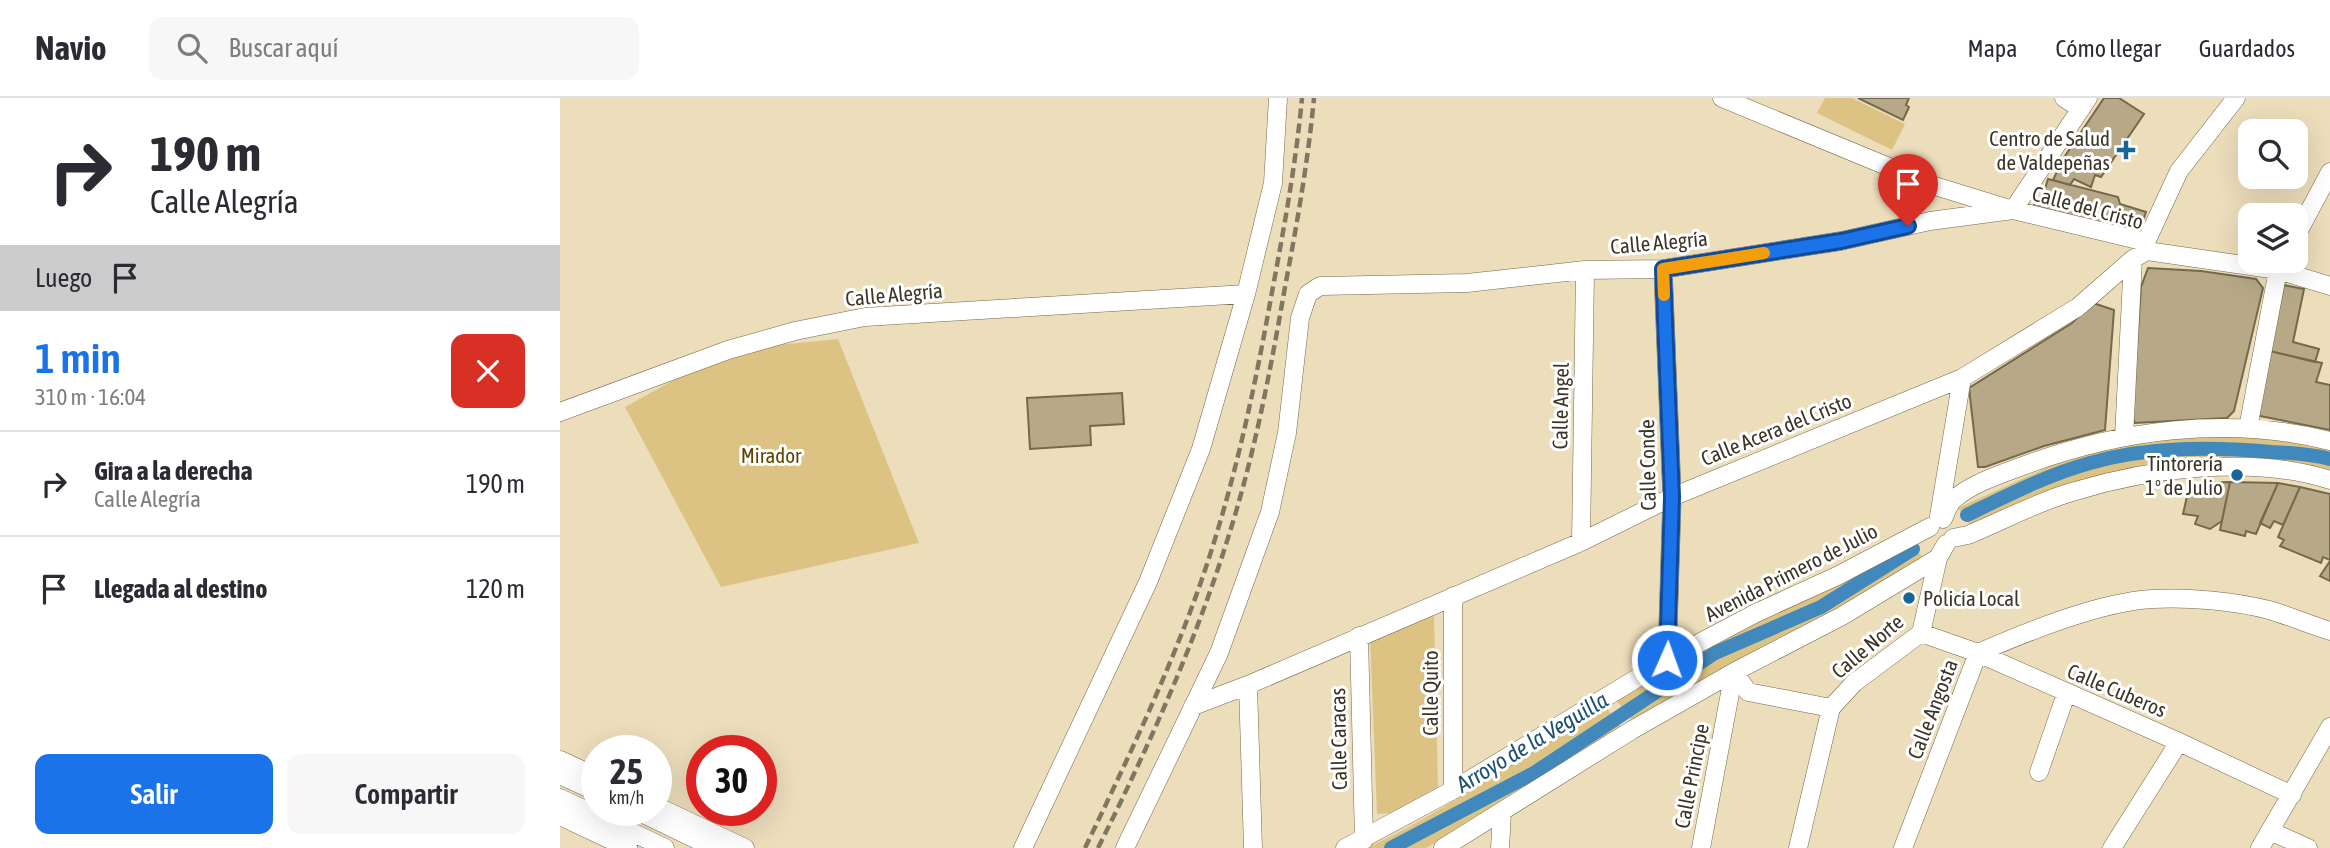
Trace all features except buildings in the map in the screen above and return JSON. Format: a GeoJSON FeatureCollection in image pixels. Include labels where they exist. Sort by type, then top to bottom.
{"type":"FeatureCollection","features":[{"type":"Feature","properties":{"kind":"street"},"geometry":{"type":"LineString","coordinates":[[1023,848],[1153,570],[1201,449],[1246,293],[1273,183],[1278,98]]}},
{"type":"Feature","properties":{"kind":"street","name":"Calle del Cristo"},"geometry":{"type":"LineString","coordinates":[[1722,98],[1763,105],[1936,186],[2142,250],[2238,261]]}},
{"type":"Feature","properties":{"kind":"street"},"geometry":{"type":"LineString","coordinates":[[2013,210],[2085,103],[2064,98]]}},
{"type":"Feature","properties":{"kind":"street"},"geometry":{"type":"LineString","coordinates":[[2124,437],[2142,250],[2179,171],[2236,98]]}},
{"type":"Feature","properties":{"kind":"street"},"geometry":{"type":"LineString","coordinates":[[2308,213],[2330,172]]}},
{"type":"Feature","properties":{"kind":"street"},"geometry":{"type":"LineString","coordinates":[[1930,221],[1937,214],[1940,194],[1936,186]]}},
{"type":"Feature","properties":{"kind":"street","name":"Calle Alegría"},"geometry":{"type":"LineString","coordinates":[[1193,706],[1219,653],[1270,512],[1287,433],[1300,318],[1308,294],[1320,286],[1467,283],[1585,270],[1663,269],[1841,241],[1930,221],[2013,210]]}},
{"type":"Feature","properties":{"kind":"street","name":"Calle Acera del Cristo"},"geometry":{"type":"LineString","coordinates":[[1193,706],[1581,542],[1672,497],[1962,378],[2078,307],[2142,250]]}},
{"type":"Feature","properties":{"kind":"street","name":"Calle Conde"},"geometry":{"type":"LineString","coordinates":[[1663,269],[1672,497],[1667,660]]}},
{"type":"Feature","properties":{"kind":"street","name":"Calle Angel"},"geometry":{"type":"LineString","coordinates":[[1581,542],[1585,270]]}},
{"type":"Feature","properties":{"kind":"street"},"geometry":{"type":"LineString","coordinates":[[2248,428],[2279,273]]}},
{"type":"Feature","properties":{"kind":"street","name":"Calle del Cristo"},"geometry":{"type":"LineString","coordinates":[[2298,273],[2330,286]]}},
{"type":"Feature","properties":{"kind":"street","name":"Calle Alegría"},"geometry":{"type":"LineString","coordinates":[[560,412],[728,351],[795,331],[865,317],[1246,293]]}},
{"type":"Feature","properties":{"kind":"street"},"geometry":{"type":"LineString","coordinates":[[1946,546],[1953,526],[1937,522],[1962,378]]}},
{"type":"Feature","properties":{"kind":"street","name":"Avenida Primero de Julio"},"geometry":{"type":"LineString","coordinates":[[1345,848],[1453,790],[1667,660],[1756,613],[1845,572],[1937,522],[1951,502],[1968,489],[1996,476],[2061,452],[2124,437],[2163,432],[2248,428],[2330,441]]}},
{"type":"Feature","properties":{"kind":"street"},"geometry":{"type":"LineString","coordinates":[[1443,848],[1632,730],[1734,672],[1842,616],[1946,546],[2070,492],[2165,472],[2221,467],[2266,468],[2330,480]]}},
{"type":"Feature","properties":{"kind":"street","name":"Calle Norte"},"geometry":{"type":"LineString","coordinates":[[1798,848],[1831,708],[1854,683],[1921,633],[1946,546]]}},
{"type":"Feature","properties":{"kind":"street","name":"Calle Quito"},"geometry":{"type":"LineString","coordinates":[[1453,596],[1453,790]]}},
{"type":"Feature","properties":{"kind":"street","name":"Calle Angosta"},"geometry":{"type":"LineString","coordinates":[[1903,848],[1978,653],[2024,633],[2103,608],[2151,599],[2227,602],[2269,610],[2330,631]]}},
{"type":"Feature","properties":{"kind":"street","name":"Calle Cuberos"},"geometry":{"type":"LineString","coordinates":[[1921,633],[1978,653],[2292,795]]}},
{"type":"Feature","properties":{"kind":"street","name":"Calle Caracas"},"geometry":{"type":"LineString","coordinates":[[1359,636],[1364,840]]}},
{"type":"Feature","properties":{"kind":"street"},"geometry":{"type":"LineString","coordinates":[[1734,672],[1748,691],[1831,708]]}},
{"type":"Feature","properties":{"kind":"street","name":"Calle Principe"},"geometry":{"type":"LineString","coordinates":[[1701,848],[1734,672]]}},
{"type":"Feature","properties":{"kind":"street"},"geometry":{"type":"LineString","coordinates":[[1248,685],[1253,848]]}},
{"type":"Feature","properties":{"kind":"street"},"geometry":{"type":"LineString","coordinates":[[2039,772],[2066,694]]}},
{"type":"Feature","properties":{"kind":"street"},"geometry":{"type":"LineString","coordinates":[[1125,848],[1193,706]]}},
{"type":"Feature","properties":{"kind":"street"},"geometry":{"type":"LineString","coordinates":[[2260,848],[2330,727]]}},
{"type":"Feature","properties":{"kind":"street"},"geometry":{"type":"LineString","coordinates":[[2112,848],[2179,742]]}},
{"type":"Feature","properties":{"kind":"street"},"geometry":{"type":"LineString","coordinates":[[560,760],[581,770]]}},
{"type":"Feature","properties":{"kind":"street"},"geometry":{"type":"LineString","coordinates":[[560,775],[581,785]]}},
{"type":"Feature","properties":{"kind":"street"},"geometry":{"type":"LineString","coordinates":[[560,798],[665,848]]}},
{"type":"Feature","properties":{"kind":"street"},"geometry":{"type":"LineString","coordinates":[[1500,848],[1502,812]]}},
{"type":"Feature","properties":{"kind":"street"},"geometry":{"type":"LineString","coordinates":[[672,813],[746,848]]}},
{"type":"Feature","properties":{"kind":"street"},"geometry":{"type":"LineString","coordinates":[[560,816],[628,848]]}},
{"type":"Feature","properties":{"kind":"street"},"geometry":{"type":"LineString","coordinates":[[668,826],[714,848]]}},
{"type":"Feature","properties":{"kind":"street"},"geometry":{"type":"LineString","coordinates":[[2270,831],[2308,848]]}},
{"type":"Feature","properties":{"kind":"green space"},"geometry":{"type":"Polygon","coordinates":[[[1825,98],[1852,98],[1905,124],[1892,150],[1817,113],[1825,98]]]}},
{"type":"Feature","properties":{"kind":"green space","name":"Mirador"},"geometry":{"type":"Polygon","coordinates":[[[838,339],[919,543],[721,587],[625,407],[728,350],[838,339]]]}},
{"type":"Feature","properties":{"kind":"green space"},"geometry":{"type":"Polygon","coordinates":[[[2247,435],[2330,447],[2330,473],[2163,464],[2114,471],[2062,486],[1971,527],[1958,508],[2075,455],[2164,437],[2247,435]]]}},
{"type":"Feature","properties":{"kind":"green space"},"geometry":{"type":"Polygon","coordinates":[[[1904,530],[1924,560],[1843,610],[1717,671],[1634,722],[1614,698],[1837,576],[1904,530]]]}},
{"type":"Feature","properties":{"kind":"green space"},"geometry":{"type":"Polygon","coordinates":[[[1417,615],[1434,615],[1438,788],[1393,813],[1377,814],[1370,636],[1417,615]]]}},
{"type":"Feature","properties":{"kind":"green space"},"geometry":{"type":"Polygon","coordinates":[[[1601,700],[1626,734],[1426,848],[1367,848],[1458,798],[1601,700]]]}},
{"type":"Feature","properties":{"kind":"waterway","name":"Arroyo de la Veguilla"},"geometry":{"type":"LineString","coordinates":[[1967,515],[2058,473],[2135,453],[2227,449],[2301,454],[2330,459]]}},
{"type":"Feature","properties":{"kind":"waterway","name":"Arroyo de la Veguilla"},"geometry":{"type":"LineString","coordinates":[[1391,848],[1534,773],[1715,653],[1821,607],[1913,549]]}},
{"type":"Feature","properties":{"kind":"railway"},"geometry":{"type":"LineString","coordinates":[[1085,848],[1175,649],[1202,580],[1227,499],[1264,334],[1289,195],[1302,98]]}},
{"type":"Feature","properties":{"kind":"railway"},"geometry":{"type":"LineString","coordinates":[[1098,848],[1154,730],[1188,649],[1219,567],[1241,496],[1274,347],[1302,192],[1314,98]]}},
{"type":"Feature","properties":{"kind":"slow traffic"},"geometry":{"type":"LineString","coordinates":[[1664,295],[1663,269],[1764,253]]}},
{"type":"Feature","properties":{"kind":"place","name":"Centro de Salud de Valdepeñas"},"geometry":{"type":"Point","coordinates":[2126,150]}},
{"type":"Feature","properties":{"kind":"place","name":"Tintorería 1º de Julio"},"geometry":{"type":"Point","coordinates":[2237,475]}},
{"type":"Feature","properties":{"kind":"place","name":"Policía Local"},"geometry":{"type":"Point","coordinates":[1909,598]}},
{"type":"Feature","properties":{"kind":"route"},"geometry":{"type":"LineString","coordinates":[[1667,660],[1672,497],[1663,269],[1841,241],[1908,226]]}}]}
